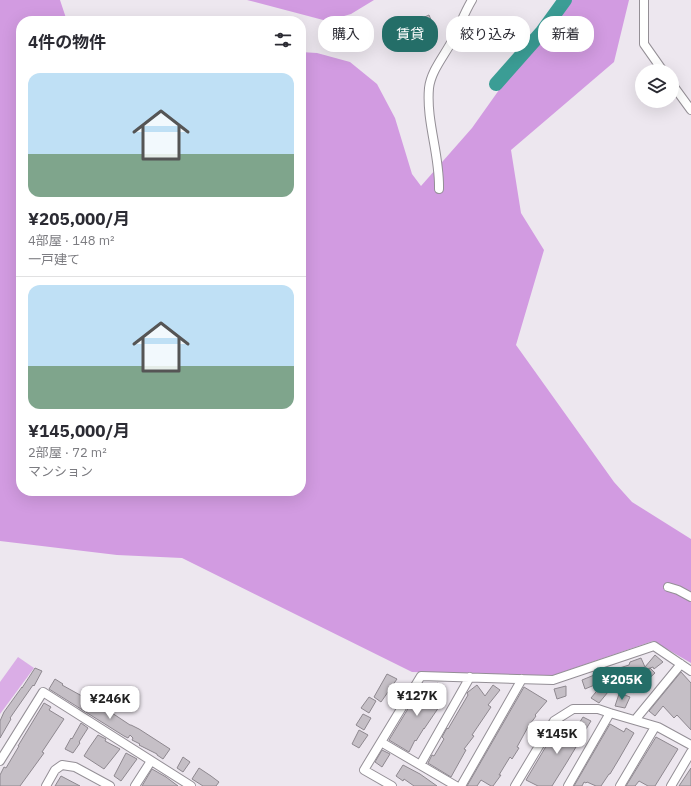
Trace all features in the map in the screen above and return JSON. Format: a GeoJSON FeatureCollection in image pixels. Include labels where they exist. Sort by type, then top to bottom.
{"type":"FeatureCollection","features":[{"type":"Feature","properties":{"kind":"street"},"geometry":{"type":"LineString","coordinates":[[439,189],[439,177],[433,142],[429,87],[433,74],[472,0]]}},
{"type":"Feature","properties":{"kind":"street"},"geometry":{"type":"LineString","coordinates":[[644,0],[644,44],[658,64]]}},
{"type":"Feature","properties":{"kind":"street"},"geometry":{"type":"LineString","coordinates":[[679,94],[691,110]]}},
{"type":"Feature","properties":{"kind":"street"},"geometry":{"type":"LineString","coordinates":[[668,587],[678,590],[691,597]]}},
{"type":"Feature","properties":{"kind":"street"},"geometry":{"type":"LineString","coordinates":[[392,786],[364,770],[421,676],[553,680],[654,646],[691,671]]}},
{"type":"Feature","properties":{"kind":"street"},"geometry":{"type":"LineString","coordinates":[[634,720],[681,664]]}},
{"type":"Feature","properties":{"kind":"street"},"geometry":{"type":"LineString","coordinates":[[420,765],[470,677]]}},
{"type":"Feature","properties":{"kind":"street"},"geometry":{"type":"LineString","coordinates":[[461,786],[522,679]]}},
{"type":"Feature","properties":{"kind":"street"},"geometry":{"type":"LineString","coordinates":[[0,760],[43,692],[191,786]]}},
{"type":"Feature","properties":{"kind":"street"},"geometry":{"type":"LineString","coordinates":[[515,786],[554,721],[573,709],[598,709],[656,727],[691,745]]}},
{"type":"Feature","properties":{"kind":"street"},"geometry":{"type":"LineString","coordinates":[[568,786],[610,713]]}},
{"type":"Feature","properties":{"kind":"street"},"geometry":{"type":"LineString","coordinates":[[620,786],[656,727]]}},
{"type":"Feature","properties":{"kind":"street"},"geometry":{"type":"LineString","coordinates":[[381,742],[456,786]]}},
{"type":"Feature","properties":{"kind":"street"},"geometry":{"type":"LineString","coordinates":[[671,786],[691,752]]}},
{"type":"Feature","properties":{"kind":"street"},"geometry":{"type":"LineString","coordinates":[[135,786],[151,761]]}},
{"type":"Feature","properties":{"kind":"street"},"geometry":{"type":"LineString","coordinates":[[46,786],[55,770],[62,765],[75,767],[109,786]]}},
{"type":"Feature","properties":{"kind":"shaded area"},"geometry":{"type":"Polygon","coordinates":[[[0,0],[60,0],[65,16],[16,16],[16,496],[306,496],[306,52],[317,53],[350,62],[377,84],[395,118],[412,174],[421,186],[472,128],[526,52],[530,52],[530,47],[538,35],[538,52],[594,52],[594,16],[552,16],[562,0],[629,0],[614,62],[511,150],[521,213],[544,250],[516,345],[614,482],[632,502],[691,539],[691,663],[653,641],[551,676],[412,672],[182,558],[117,555],[0,541],[0,0]]]}},
{"type":"Feature","properties":{"kind":"shaded area"},"geometry":{"type":"Polygon","coordinates":[[[247,0],[374,0],[351,14],[344,16],[318,16],[318,19],[247,0]]]}},
{"type":"Feature","properties":{"kind":"shaded area"},"geometry":{"type":"Polygon","coordinates":[[[18,657],[34,668],[0,714],[0,682],[18,657]]]}},
{"type":"Feature","properties":{"kind":"building"},"geometry":{"type":"Polygon","coordinates":[[[655,655],[663,662],[654,669],[653,667],[625,677],[628,668],[617,681],[616,679],[601,685],[604,681],[585,689],[582,680],[609,669],[610,671],[629,665],[630,662],[641,658],[645,667],[655,655]]]}},
{"type":"Feature","properties":{"kind":"building"},"geometry":{"type":"Polygon","coordinates":[[[35,668],[42,671],[34,686],[33,685],[10,718],[11,719],[0,738],[0,721],[4,712],[35,668]]]}},
{"type":"Feature","properties":{"kind":"building"},"geometry":{"type":"Polygon","coordinates":[[[650,668],[655,673],[633,693],[626,686],[650,668]]]}},
{"type":"Feature","properties":{"kind":"building"},"geometry":{"type":"Polygon","coordinates":[[[681,672],[691,683],[691,730],[677,715],[674,718],[663,706],[655,716],[649,711],[681,672]]]}},
{"type":"Feature","properties":{"kind":"building"},"geometry":{"type":"Polygon","coordinates":[[[387,674],[397,679],[381,702],[374,697],[387,674]]]}},
{"type":"Feature","properties":{"kind":"building"},"geometry":{"type":"Polygon","coordinates":[[[55,679],[63,684],[62,685],[109,711],[170,749],[163,759],[132,740],[133,738],[130,735],[128,738],[124,736],[49,689],[55,679]]]}},
{"type":"Feature","properties":{"kind":"building"},"geometry":{"type":"Polygon","coordinates":[[[437,683],[445,688],[437,701],[441,704],[416,741],[415,740],[409,752],[389,740],[423,684],[434,690],[437,683]]]}},
{"type":"Feature","properties":{"kind":"building"},"geometry":{"type":"Polygon","coordinates":[[[477,685],[485,696],[493,685],[500,690],[488,705],[491,707],[472,735],[474,736],[464,749],[466,750],[451,777],[428,763],[444,739],[442,737],[468,695],[467,693],[477,685]]]}},
{"type":"Feature","properties":{"kind":"building"},"geometry":{"type":"Polygon","coordinates":[[[566,686],[566,696],[557,699],[554,689],[566,686]]]}},
{"type":"Feature","properties":{"kind":"building"},"geometry":{"type":"Polygon","coordinates":[[[524,687],[547,701],[535,715],[536,716],[517,747],[519,748],[512,759],[510,757],[499,775],[501,775],[493,786],[481,780],[477,786],[467,786],[524,687]]]}},
{"type":"Feature","properties":{"kind":"building"},"geometry":{"type":"Polygon","coordinates":[[[600,687],[608,692],[599,703],[591,698],[600,687]]]}},
{"type":"Feature","properties":{"kind":"building"},"geometry":{"type":"Polygon","coordinates":[[[619,694],[630,697],[625,708],[615,706],[619,694]]]}},
{"type":"Feature","properties":{"kind":"building"},"geometry":{"type":"Polygon","coordinates":[[[369,697],[376,701],[369,713],[361,708],[369,697]]]}},
{"type":"Feature","properties":{"kind":"building"},"geometry":{"type":"Polygon","coordinates":[[[44,703],[51,707],[49,710],[64,719],[42,752],[44,753],[20,786],[0,786],[0,775],[4,767],[6,768],[44,703]]]}},
{"type":"Feature","properties":{"kind":"building"},"geometry":{"type":"Polygon","coordinates":[[[363,714],[371,718],[364,730],[356,725],[363,714]]]}},
{"type":"Feature","properties":{"kind":"building"},"geometry":{"type":"Polygon","coordinates":[[[583,717],[591,721],[552,786],[538,786],[526,780],[560,726],[573,733],[583,717]]]}},
{"type":"Feature","properties":{"kind":"building"},"geometry":{"type":"Polygon","coordinates":[[[81,723],[88,728],[73,753],[65,749],[81,723]]]}},
{"type":"Feature","properties":{"kind":"building"},"geometry":{"type":"Polygon","coordinates":[[[610,724],[624,732],[626,728],[634,733],[610,774],[601,786],[584,782],[582,786],[574,786],[610,724]]]}},
{"type":"Feature","properties":{"kind":"building"},"geometry":{"type":"Polygon","coordinates":[[[359,730],[368,735],[359,748],[352,744],[359,730]]]}},
{"type":"Feature","properties":{"kind":"building"},"geometry":{"type":"Polygon","coordinates":[[[98,735],[106,739],[105,741],[120,749],[104,769],[84,756],[98,735]]]}},
{"type":"Feature","properties":{"kind":"building"},"geometry":{"type":"Polygon","coordinates":[[[656,737],[678,749],[655,786],[648,786],[639,781],[635,786],[626,786],[656,737]]]}},
{"type":"Feature","properties":{"kind":"building"},"geometry":{"type":"Polygon","coordinates":[[[382,750],[390,754],[382,767],[375,762],[382,750]]]}},
{"type":"Feature","properties":{"kind":"building"},"geometry":{"type":"Polygon","coordinates":[[[126,753],[137,759],[121,781],[114,776],[126,753]]]}},
{"type":"Feature","properties":{"kind":"building"},"geometry":{"type":"Polygon","coordinates":[[[183,757],[190,762],[183,772],[177,768],[183,757]]]}},
{"type":"Feature","properties":{"kind":"building"},"geometry":{"type":"Polygon","coordinates":[[[403,765],[420,774],[437,786],[414,786],[404,779],[403,781],[396,776],[403,765]]]}},
{"type":"Feature","properties":{"kind":"building"},"geometry":{"type":"Polygon","coordinates":[[[199,768],[219,782],[216,786],[203,786],[192,779],[199,768]]]}},
{"type":"Feature","properties":{"kind":"building"},"geometry":{"type":"Polygon","coordinates":[[[691,768],[691,786],[679,786],[691,768]]]}},
{"type":"Feature","properties":{"kind":"building"},"geometry":{"type":"Polygon","coordinates":[[[152,769],[166,777],[178,786],[142,786],[152,769]]]}},
{"type":"Feature","properties":{"kind":"building"},"geometry":{"type":"Polygon","coordinates":[[[61,776],[80,786],[55,786],[61,776]]]}},
{"type":"Feature","properties":{"kind":"waterway"},"geometry":{"type":"LineString","coordinates":[[496,84],[541,33],[565,0]]}}]}
